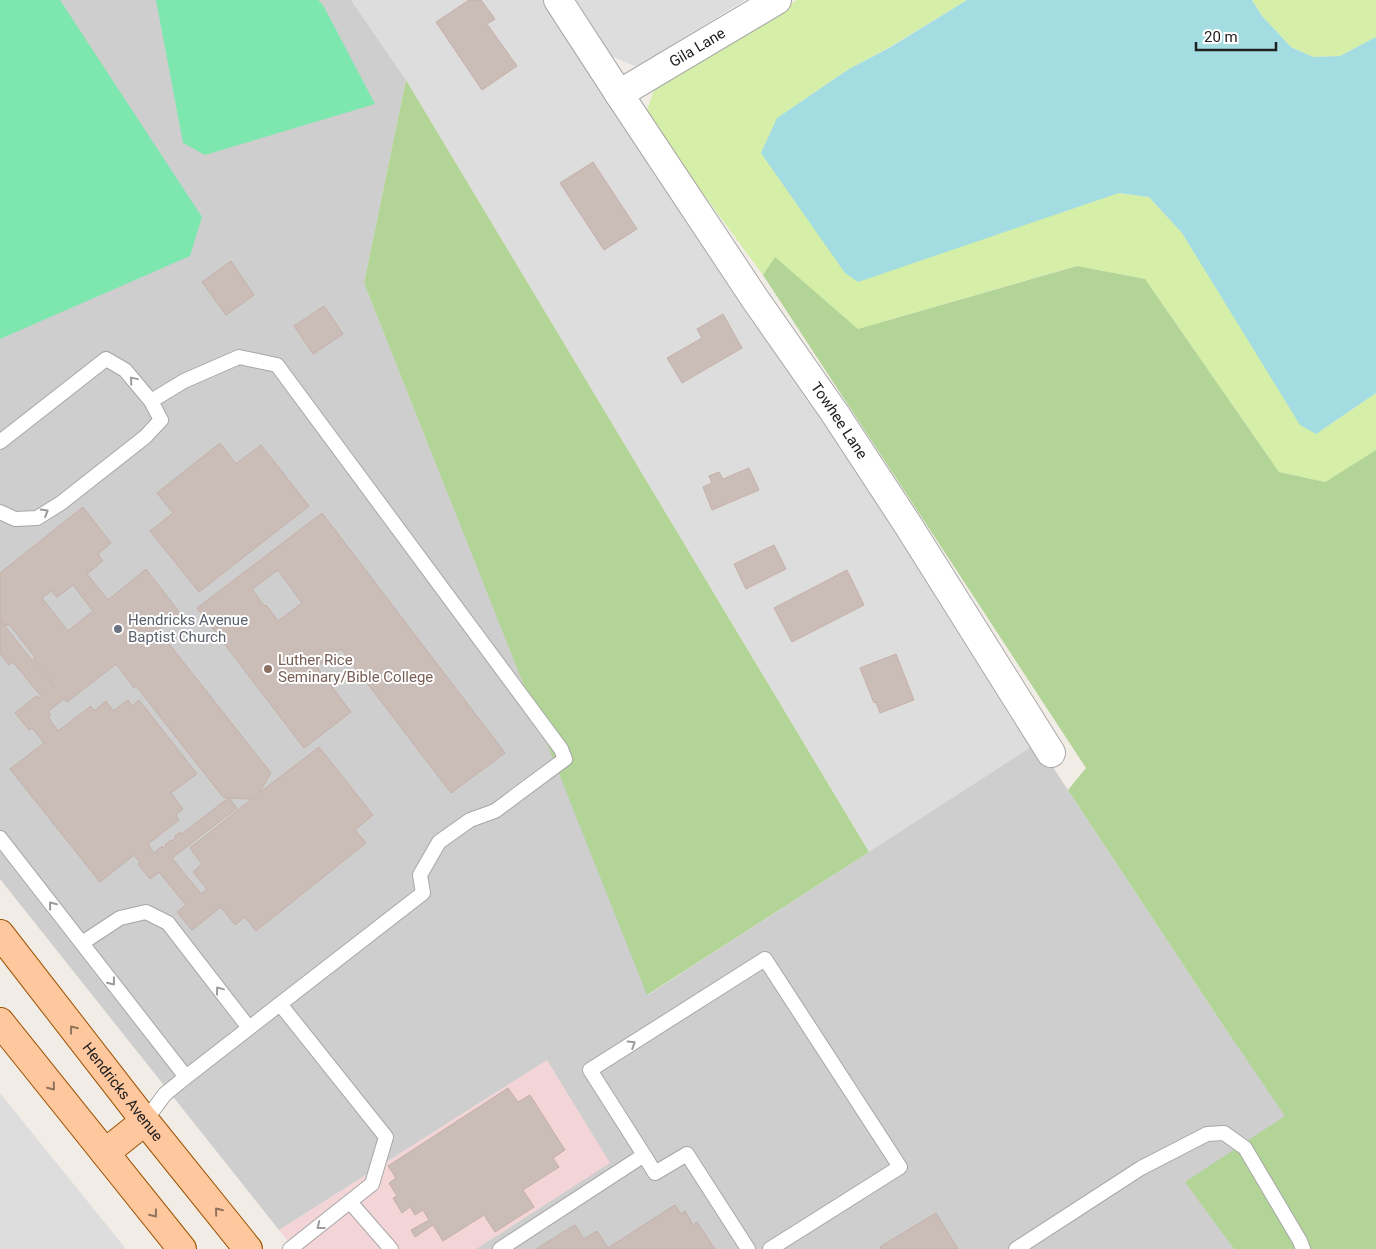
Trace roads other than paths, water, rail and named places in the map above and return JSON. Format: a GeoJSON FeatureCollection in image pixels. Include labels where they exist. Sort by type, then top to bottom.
{"type":"FeatureCollection","features":[{"type":"Feature","properties":{"kind":"main road","name":"Hendricks Avenue"},"geometry":{"type":"LineString","coordinates":[[0,934],[145,1121],[248,1249]]}},
{"type":"Feature","properties":{"kind":"main road"},"geometry":{"type":"LineString","coordinates":[[0,1022],[182,1249]]}},
{"type":"Feature","properties":{"kind":"main road"},"geometry":{"type":"LineString","coordinates":[[105,1153],[145,1121]]}},
{"type":"Feature","properties":{"kind":"street","name":"Towhee Lane"},"geometry":{"type":"LineString","coordinates":[[558,0],[618,94],[903,517],[1051,753]]}},
{"type":"Feature","properties":{"kind":"street","name":"Gila Lane"},"geometry":{"type":"LineString","coordinates":[[618,94],[777,0]]}},
{"type":"Feature","properties":{"kind":"lane"},"geometry":{"type":"LineString","coordinates":[[145,1121],[165,1094],[186,1076],[423,894],[420,875],[439,842],[470,820],[496,811],[565,759],[561,749],[277,365],[240,357],[184,381],[151,401]]}},
{"type":"Feature","properties":{"kind":"lane"},"geometry":{"type":"LineString","coordinates":[[0,442],[106,359],[125,370],[151,401],[161,420],[145,436],[61,503],[37,518],[15,519],[0,512]]}},
{"type":"Feature","properties":{"kind":"lane"},"geometry":{"type":"LineString","coordinates":[[0,838],[186,1076]]}},
{"type":"Feature","properties":{"kind":"lane"},"geometry":{"type":"LineString","coordinates":[[82,943],[120,918],[146,912],[168,923],[248,1028]]}},
{"type":"Feature","properties":{"kind":"lane"},"geometry":{"type":"LineString","coordinates":[[748,1249],[687,1154],[655,1173],[590,1070],[765,959],[900,1168],[770,1249]]}},
{"type":"Feature","properties":{"kind":"lane"},"geometry":{"type":"LineString","coordinates":[[280,1004],[386,1137],[372,1184],[290,1249]]}},
{"type":"Feature","properties":{"kind":"lane"},"geometry":{"type":"LineString","coordinates":[[1016,1249],[1141,1168],[1207,1134],[1224,1133],[1245,1148],[1303,1249]]}},
{"type":"Feature","properties":{"kind":"lane"},"geometry":{"type":"LineString","coordinates":[[500,1249],[644,1155]]}},
{"type":"Feature","properties":{"kind":"lane"},"geometry":{"type":"LineString","coordinates":[[350,1202],[391,1249]]}},
{"type":"Feature","properties":{"kind":"water"},"geometry":{"type":"Polygon","coordinates":[[[967,0],[1252,0],[1262,16],[1291,47],[1313,57],[1340,56],[1376,37],[1376,393],[1316,434],[1300,425],[1182,233],[1149,197],[1119,193],[858,282],[845,273],[761,153],[777,118],[849,69],[889,48],[967,0]]]}},
{"type":"Feature","properties":{"kind":"place","name":"Hendricks Avenue Baptist Church"},"geometry":{"type":"Point","coordinates":[118,629]}},
{"type":"Feature","properties":{"kind":"place","name":"Luther Rice Seminary/Bible College"},"geometry":{"type":"Point","coordinates":[268,669]}}]}
